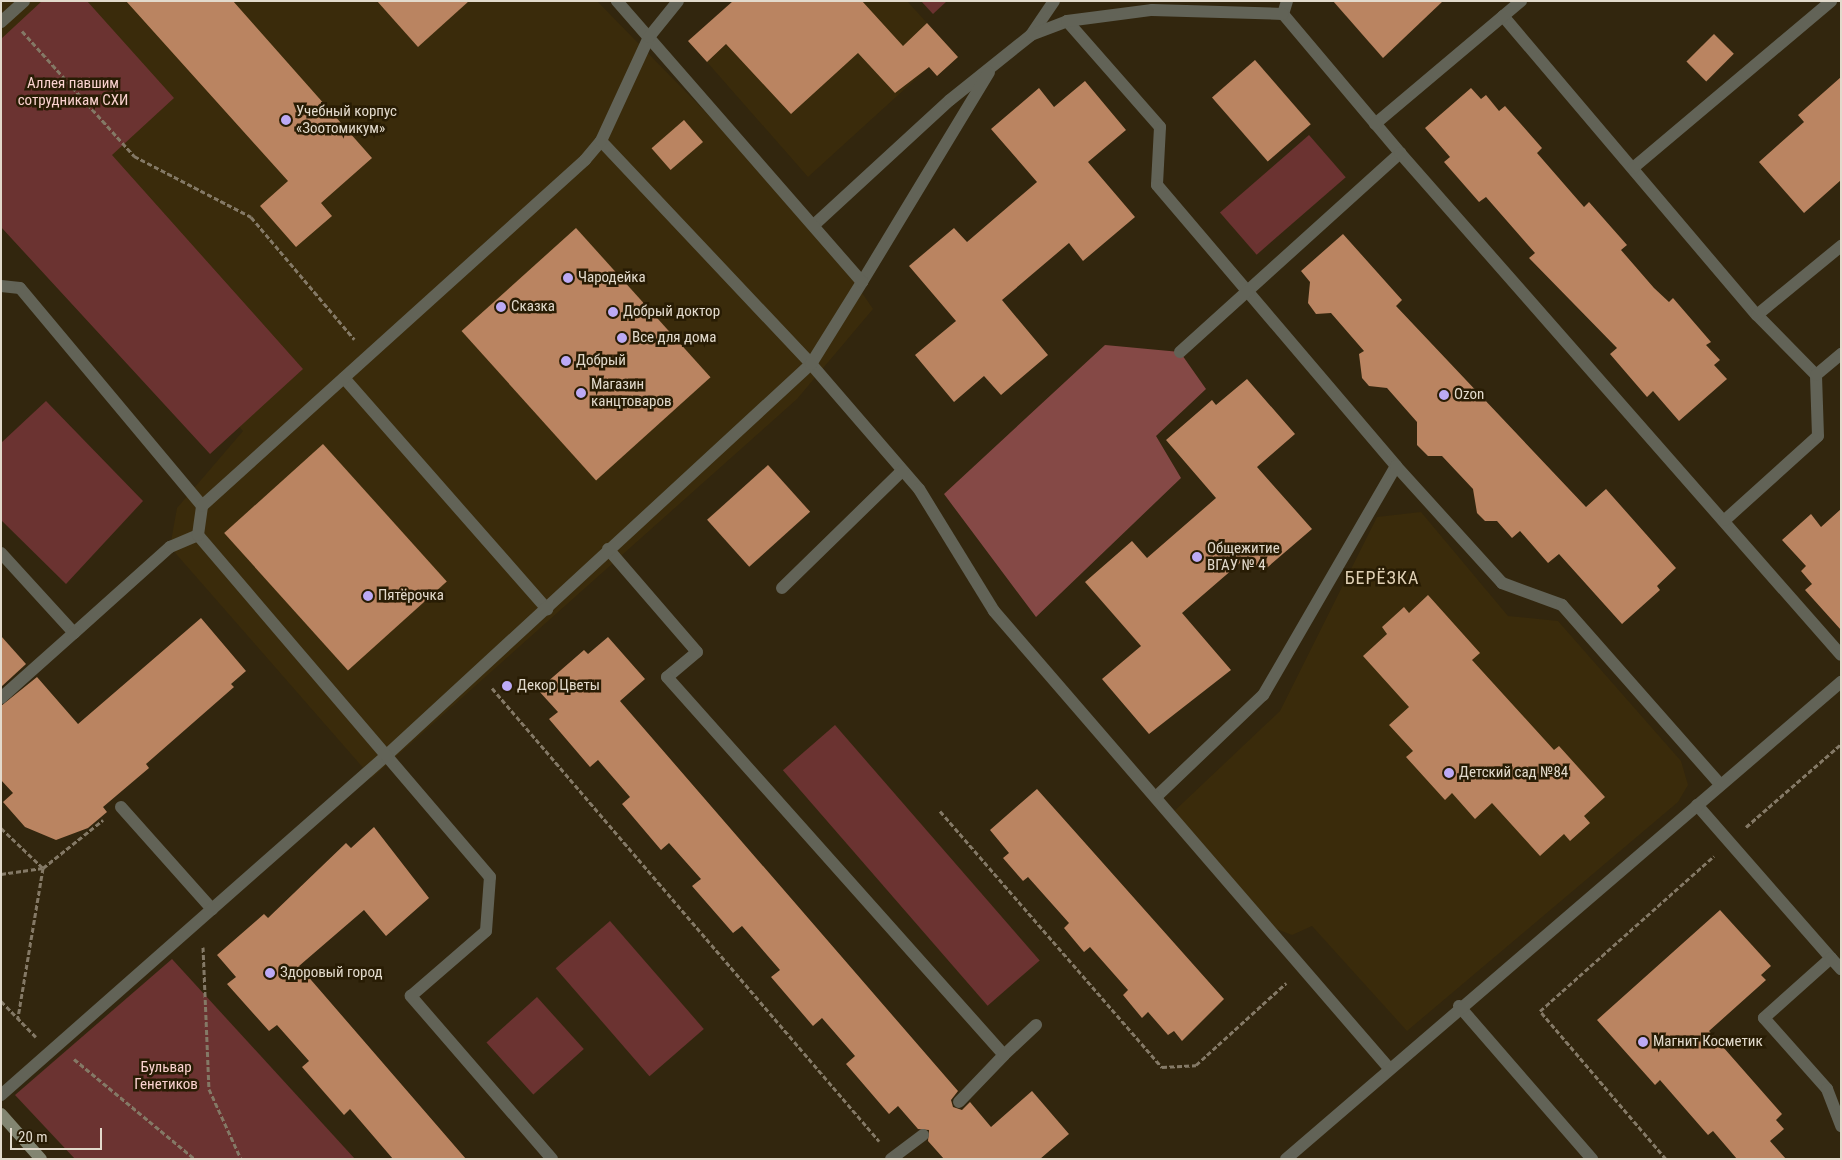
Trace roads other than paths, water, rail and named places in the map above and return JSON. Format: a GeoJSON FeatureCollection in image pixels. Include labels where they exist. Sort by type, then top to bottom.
{"type":"FeatureCollection","features":[{"type":"Feature","properties":{"kind":"main road"},"geometry":{"type":"LineString","coordinates":[[1,1114],[41,1159]]}},
{"type":"Feature","properties":{"kind":"lane"},"geometry":{"type":"LineString","coordinates":[[4,19],[24,1]]}},
{"type":"Feature","properties":{"kind":"lane"},"geometry":{"type":"LineString","coordinates":[[617,1],[815,224],[862,282]]}},
{"type":"Feature","properties":{"kind":"lane"},"geometry":{"type":"LineString","coordinates":[[552,1159],[411,996],[486,931],[490,877],[388,754],[198,535],[202,506],[601,141],[649,37],[678,1]]}},
{"type":"Feature","properties":{"kind":"lane"},"geometry":{"type":"LineString","coordinates":[[1031,35],[1054,1]]}},
{"type":"Feature","properties":{"kind":"lane"},"geometry":{"type":"LineString","coordinates":[[1283,14],[1287,1]]}},
{"type":"Feature","properties":{"kind":"lane"},"geometry":{"type":"LineString","coordinates":[[1375,124],[1521,1]]}},
{"type":"Feature","properties":{"kind":"lane"},"geometry":{"type":"LineString","coordinates":[[1633,168],[1831,1]]}},
{"type":"Feature","properties":{"kind":"lane"},"geometry":{"type":"LineString","coordinates":[[815,224],[994,64],[1031,35],[1067,21],[1152,10],[1283,14],[1400,153],[1841,654]]}},
{"type":"Feature","properties":{"kind":"lane"},"geometry":{"type":"LineString","coordinates":[[1503,16],[1757,315],[1816,375],[1818,436],[1725,520]]}},
{"type":"Feature","properties":{"kind":"lane"},"geometry":{"type":"LineString","coordinates":[[1067,21],[1160,127],[1157,185],[1396,466],[1502,583],[1562,605],[1720,784]]}},
{"type":"Feature","properties":{"kind":"lane"},"geometry":{"type":"LineString","coordinates":[[1,1095],[48,1050],[212,909],[479,672],[608,549],[811,364],[994,64]]}},
{"type":"Feature","properties":{"kind":"lane"},"geometry":{"type":"LineString","coordinates":[[601,141],[811,364],[919,490],[994,612],[1388,1067]]}},
{"type":"Feature","properties":{"kind":"lane"},"geometry":{"type":"LineString","coordinates":[[1180,352],[1246,290],[1400,153]]}},
{"type":"Feature","properties":{"kind":"lane"},"geometry":{"type":"LineString","coordinates":[[1757,315],[1841,246]]}},
{"type":"Feature","properties":{"kind":"lane"},"geometry":{"type":"LineString","coordinates":[[1,286],[20,288],[202,506]]}},
{"type":"Feature","properties":{"kind":"lane"},"geometry":{"type":"LineString","coordinates":[[1816,375],[1841,354]]}},
{"type":"Feature","properties":{"kind":"lane"},"geometry":{"type":"LineString","coordinates":[[344,378],[547,609]]}},
{"type":"Feature","properties":{"kind":"lane"},"geometry":{"type":"LineString","coordinates":[[1156,797],[1263,695],[1396,466]]}},
{"type":"Feature","properties":{"kind":"lane"},"geometry":{"type":"LineString","coordinates":[[782,588],[902,471]]}},
{"type":"Feature","properties":{"kind":"lane"},"geometry":{"type":"LineString","coordinates":[[1,698],[170,548],[198,535]]}},
{"type":"Feature","properties":{"kind":"lane"},"geometry":{"type":"LineString","coordinates":[[608,549],[698,652],[667,677],[1004,1055]]}},
{"type":"Feature","properties":{"kind":"lane"},"geometry":{"type":"LineString","coordinates":[[1,553],[74,633]]}},
{"type":"Feature","properties":{"kind":"lane"},"geometry":{"type":"LineString","coordinates":[[1286,1159],[1388,1067],[1841,682]]}},
{"type":"Feature","properties":{"kind":"lane"},"geometry":{"type":"LineString","coordinates":[[1696,805],[1731,841],[1841,969]]}},
{"type":"Feature","properties":{"kind":"lane"},"geometry":{"type":"LineString","coordinates":[[121,807],[212,909]]}},
{"type":"Feature","properties":{"kind":"lane"},"geometry":{"type":"LineString","coordinates":[[1831,958],[1764,1018],[1827,1090],[1841,1126]]}},
{"type":"Feature","properties":{"kind":"lane"},"geometry":{"type":"LineString","coordinates":[[1459,1006],[1592,1159]]}},
{"type":"Feature","properties":{"kind":"lane"},"geometry":{"type":"LineString","coordinates":[[959,1102],[1036,1025]]}},
{"type":"Feature","properties":{"kind":"lane"},"geometry":{"type":"LineString","coordinates":[[892,1158],[923,1135]]}},
{"type":"Feature","properties":{"kind":"place","name":"Учебный корпус «Зоотомикум»"},"geometry":{"type":"Point","coordinates":[286,120]}},
{"type":"Feature","properties":{"kind":"place","name":"Чародейка"},"geometry":{"type":"Point","coordinates":[568,278]}},
{"type":"Feature","properties":{"kind":"place","name":"Сказка"},"geometry":{"type":"Point","coordinates":[501,307]}},
{"type":"Feature","properties":{"kind":"place","name":"Добрый доктор"},"geometry":{"type":"Point","coordinates":[613,312]}},
{"type":"Feature","properties":{"kind":"place","name":"Все для дома"},"geometry":{"type":"Point","coordinates":[622,338]}},
{"type":"Feature","properties":{"kind":"place","name":"Добрый"},"geometry":{"type":"Point","coordinates":[566,361]}},
{"type":"Feature","properties":{"kind":"place","name":"Магазин канцтоваров"},"geometry":{"type":"Point","coordinates":[581,393]}},
{"type":"Feature","properties":{"kind":"place","name":"Ozon"},"geometry":{"type":"Point","coordinates":[1444,395]}},
{"type":"Feature","properties":{"kind":"place","name":"Общежитие ВГАУ № 4"},"geometry":{"type":"Point","coordinates":[1197,557]}},
{"type":"Feature","properties":{"kind":"place","name":"Пятёрочка"},"geometry":{"type":"Point","coordinates":[368,596]}},
{"type":"Feature","properties":{"kind":"place","name":"Декор Цветы"},"geometry":{"type":"Point","coordinates":[507,686]}},
{"type":"Feature","properties":{"kind":"place","name":"Детский сад №84"},"geometry":{"type":"Point","coordinates":[1449,773]}},
{"type":"Feature","properties":{"kind":"place","name":"Здоровый город"},"geometry":{"type":"Point","coordinates":[270,973]}},
{"type":"Feature","properties":{"kind":"place","name":"Магнит Косметик"},"geometry":{"type":"Point","coordinates":[1643,1042]}},
{"type":"Feature","properties":{"kind":"district","name":"БЕРЁЗКА"},"geometry":{"type":"Point","coordinates":[1382,578]}},
{"type":"Feature","properties":{"kind":"park label","name":"Аллея павшим сотрудникам СХИ"},"geometry":{"type":"Point","coordinates":[73,92]}},
{"type":"Feature","properties":{"kind":"park label","name":"Бульвар Генетиков"},"geometry":{"type":"Point","coordinates":[166,1076]}}]}
